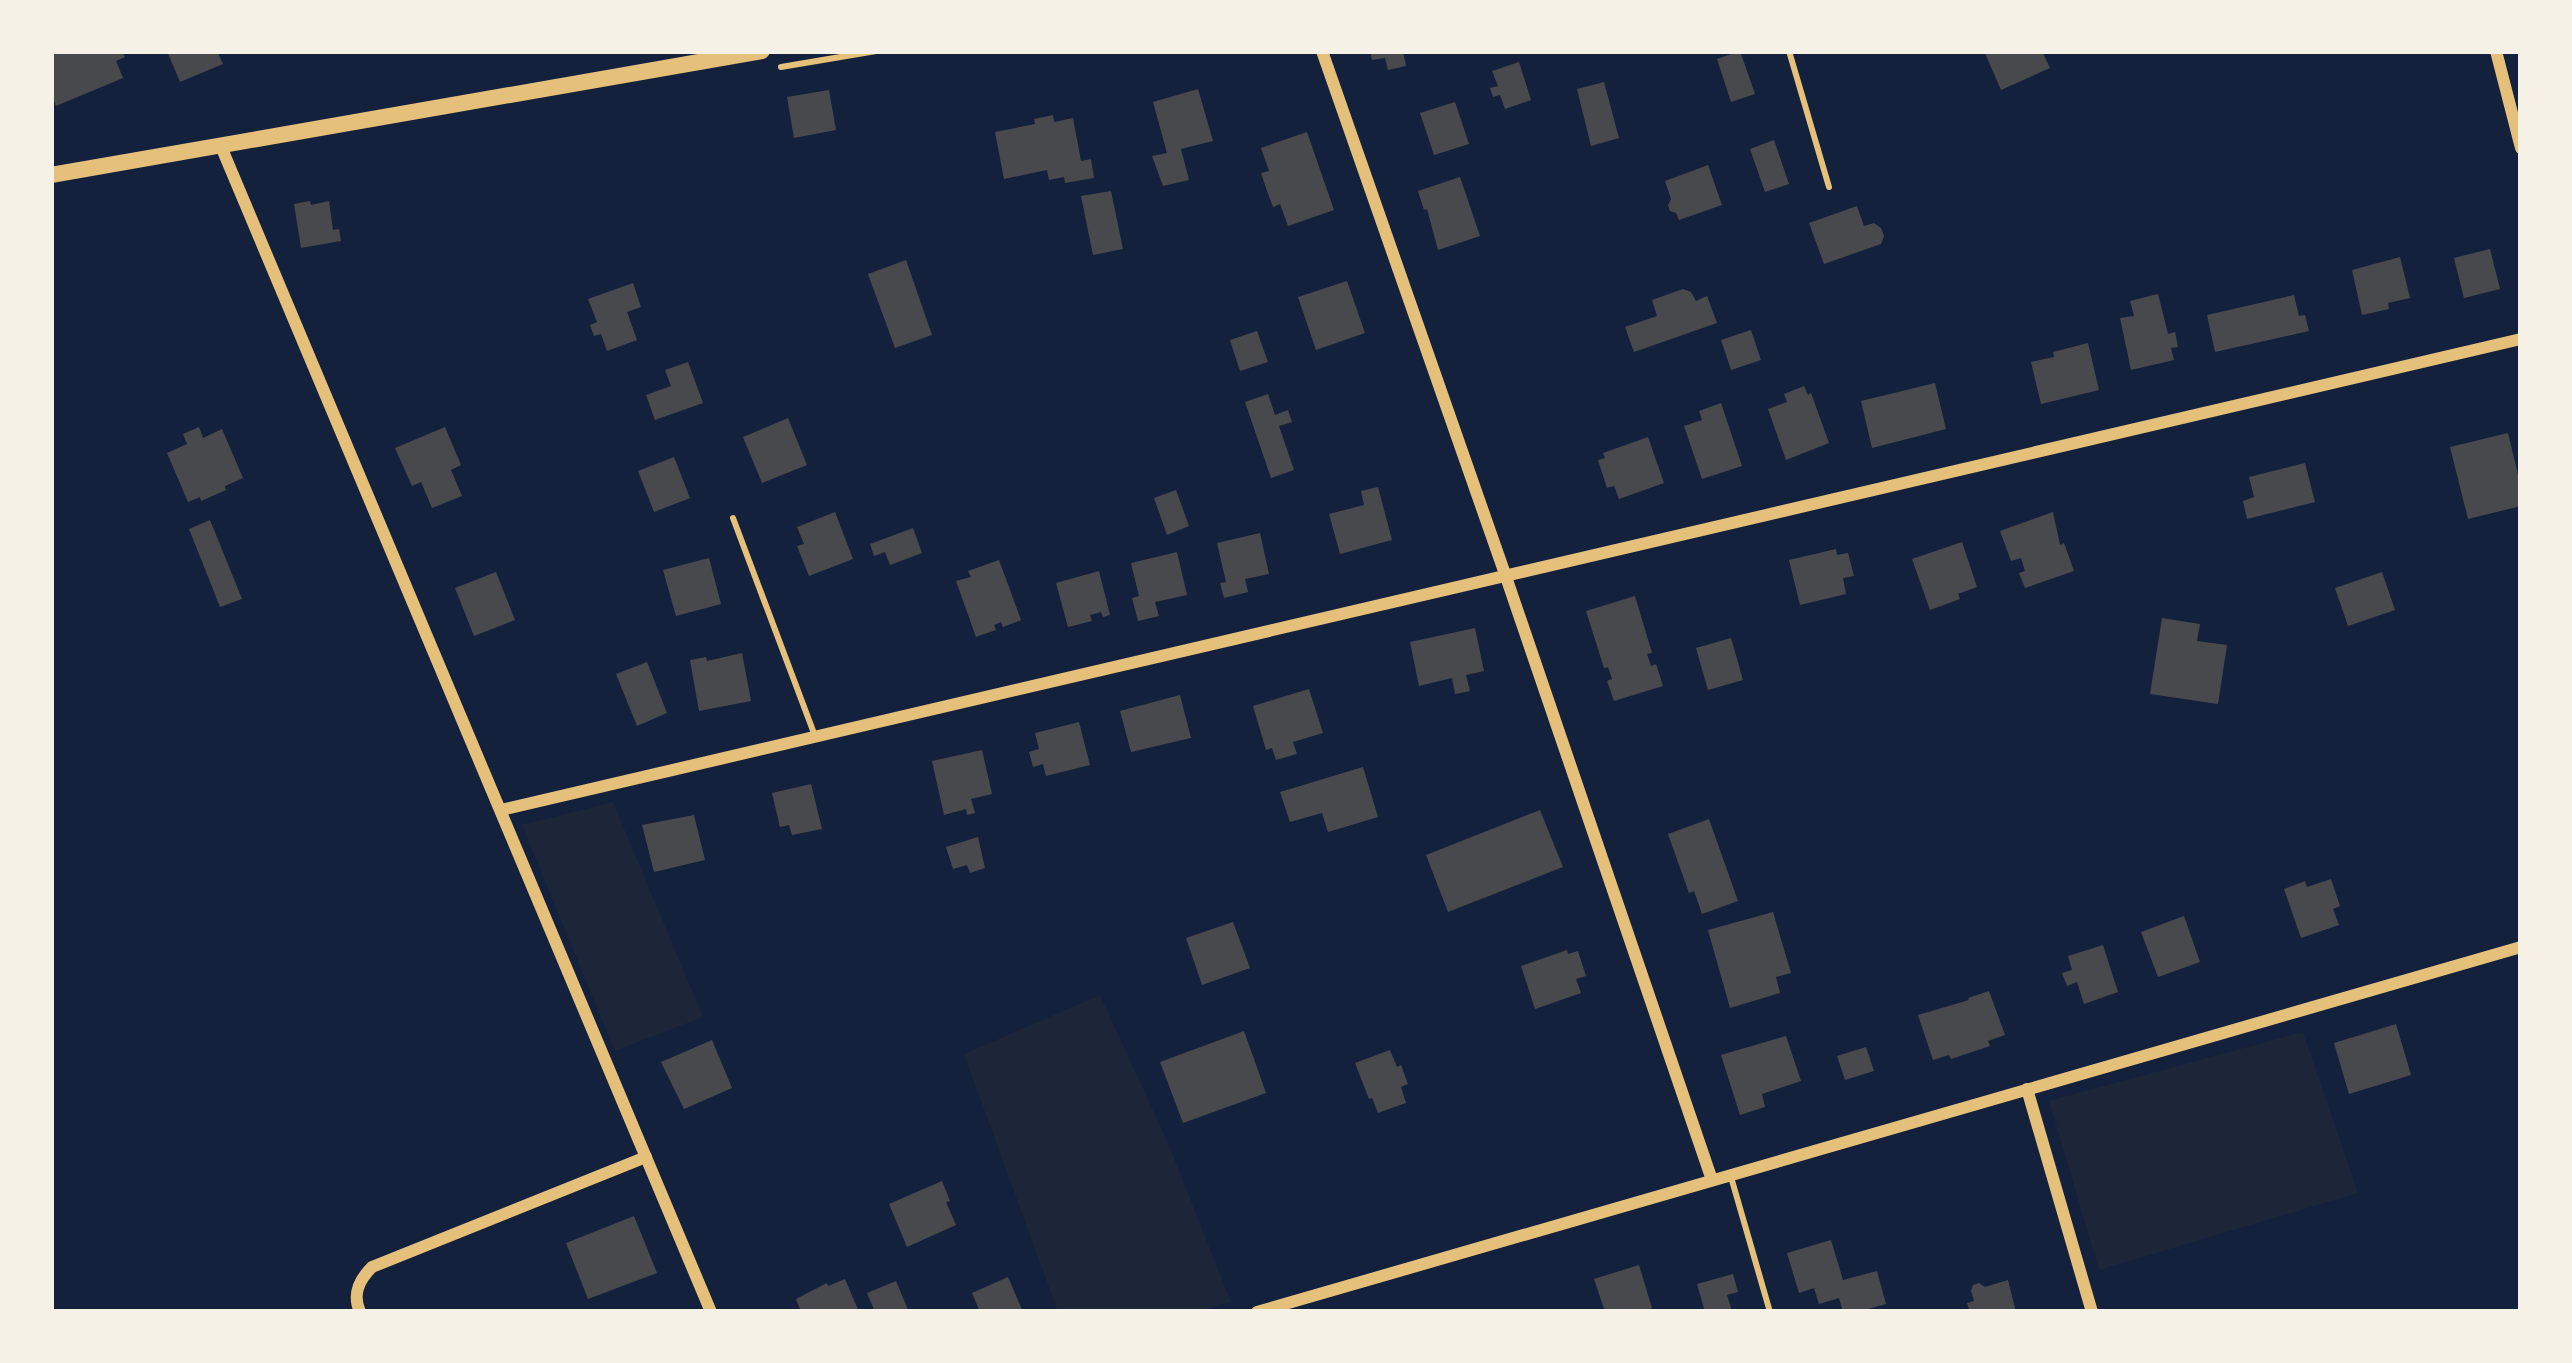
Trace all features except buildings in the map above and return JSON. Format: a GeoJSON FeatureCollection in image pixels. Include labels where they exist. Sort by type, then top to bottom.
{"type":"FeatureCollection","features":[{"type":"Feature","properties":{"kind":"street"},"geometry":{"type":"LineString","coordinates":[[51,175],[762,51]]}},
{"type":"Feature","properties":{"kind":"street"},"geometry":{"type":"LineString","coordinates":[[1322,51],[1712,1180]]}},
{"type":"Feature","properties":{"kind":"street"},"geometry":{"type":"LineString","coordinates":[[2496,51],[2521,148]]}},
{"type":"Feature","properties":{"kind":"street"},"geometry":{"type":"LineString","coordinates":[[220,144],[711,1312]]}},
{"type":"Feature","properties":{"kind":"street"},"geometry":{"type":"LineString","coordinates":[[501,810],[2521,339]]}},
{"type":"Feature","properties":{"kind":"street"},"geometry":{"type":"LineString","coordinates":[[1257,1312],[2521,947]]}},
{"type":"Feature","properties":{"kind":"street"},"geometry":{"type":"LineString","coordinates":[[2027,1089],[2092,1312]]}},
{"type":"Feature","properties":{"kind":"street"},"geometry":{"type":"LineString","coordinates":[[360,1312],[358,1281],[372,1267],[646,1157]]}},
{"type":"Feature","properties":{"kind":"lane"},"geometry":{"type":"LineString","coordinates":[[1789,51],[1829,187]]}},
{"type":"Feature","properties":{"kind":"lane"},"geometry":{"type":"LineString","coordinates":[[733,518],[815,736]]}},
{"type":"Feature","properties":{"kind":"lane"},"geometry":{"type":"LineString","coordinates":[[1730,1174],[1769,1312]]}},
{"type":"Feature","properties":{"kind":"shaded area"},"geometry":{"type":"Polygon","coordinates":[[[613,802],[703,1017],[615,1051],[522,825],[613,802]]]}},
{"type":"Feature","properties":{"kind":"shaded area"},"geometry":{"type":"Polygon","coordinates":[[[1100,995],[1168,1143],[1231,1302],[1197,1312],[1058,1312],[964,1054],[1100,995]]]}},
{"type":"Feature","properties":{"kind":"shaded area"},"geometry":{"type":"Polygon","coordinates":[[[2303,1032],[2358,1193],[2099,1270],[2049,1101],[2303,1032]]]}}]}
